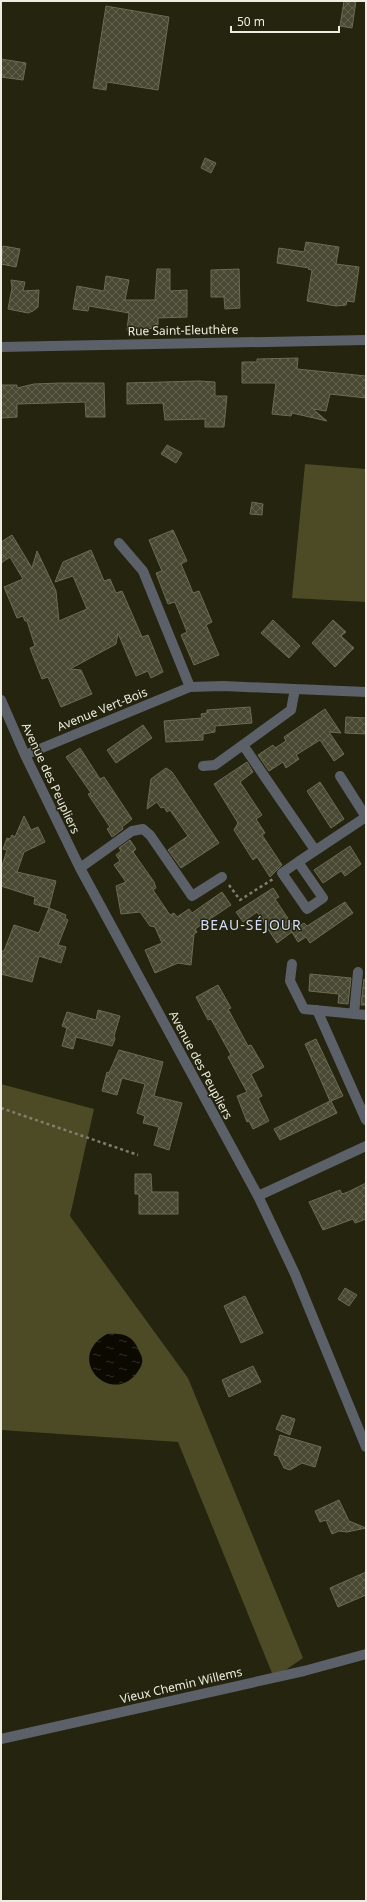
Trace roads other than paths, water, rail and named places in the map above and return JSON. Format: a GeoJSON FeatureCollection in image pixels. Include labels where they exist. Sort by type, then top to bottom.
{"type":"FeatureCollection","features":[{"type":"Feature","properties":{"kind":"street","name":"Rue Saint-Eleuthère"},"geometry":{"type":"LineString","coordinates":[[1,347],[366,340]]}},
{"type":"Feature","properties":{"kind":"street"},"geometry":{"type":"LineString","coordinates":[[120,543],[143,571],[190,687]]}},
{"type":"Feature","properties":{"kind":"street","name":"Avenue Vert-Bois"},"geometry":{"type":"LineString","coordinates":[[25,755],[190,687],[223,686],[366,692]]}},
{"type":"Feature","properties":{"kind":"street"},"geometry":{"type":"LineString","coordinates":[[203,766],[215,764],[291,710],[295,689]]}},
{"type":"Feature","properties":{"kind":"street","name":"Avenue des Peupliers"},"geometry":{"type":"LineString","coordinates":[[1,700],[25,755],[80,868],[258,1196],[295,1274],[366,1447]]}},
{"type":"Feature","properties":{"kind":"street"},"geometry":{"type":"LineString","coordinates":[[243,745],[315,850]]}},
{"type":"Feature","properties":{"kind":"street"},"geometry":{"type":"LineString","coordinates":[[298,862],[323,898],[307,910],[282,873],[315,850],[366,817],[340,776]]}},
{"type":"Feature","properties":{"kind":"street"},"geometry":{"type":"LineString","coordinates":[[80,868],[132,831],[143,829],[150,835],[192,896],[222,877]]}},
{"type":"Feature","properties":{"kind":"street"},"geometry":{"type":"LineString","coordinates":[[292,964],[290,981],[304,1009],[366,1015]]}},
{"type":"Feature","properties":{"kind":"street"},"geometry":{"type":"LineString","coordinates":[[354,1014],[358,972]]}},
{"type":"Feature","properties":{"kind":"street"},"geometry":{"type":"LineString","coordinates":[[317,1010],[366,1120]]}},
{"type":"Feature","properties":{"kind":"street"},"geometry":{"type":"LineString","coordinates":[[258,1196],[366,1146]]}},
{"type":"Feature","properties":{"kind":"street","name":"Vieux Chemin Willems"},"geometry":{"type":"LineString","coordinates":[[1,1739],[289,1674],[366,1654]]}},
{"type":"Feature","properties":{"kind":"water"},"geometry":{"type":"Polygon","coordinates":[[[107,1334],[119,1334],[128,1337],[135,1343],[141,1355],[142,1364],[130,1380],[118,1384],[107,1383],[97,1377],[91,1368],[89,1356],[94,1345],[107,1334]]]}},
{"type":"Feature","properties":{"kind":"district","name":"BEAU-SÉJOUR"},"geometry":{"type":"Point","coordinates":[251,924]}}]}
